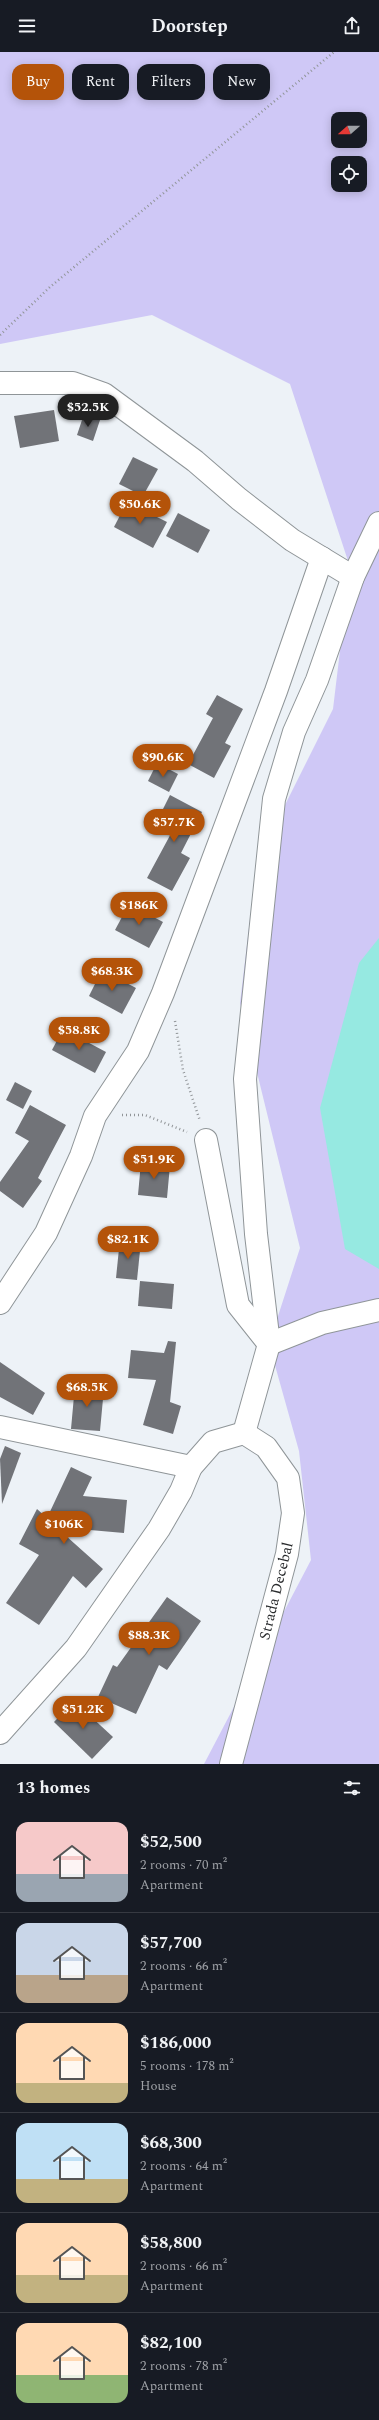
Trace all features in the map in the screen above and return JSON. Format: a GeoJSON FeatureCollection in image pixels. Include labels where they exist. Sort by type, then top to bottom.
{"type":"FeatureCollection","features":[{"type":"Feature","properties":{"kind":"street"},"geometry":{"type":"LineString","coordinates":[[0,383],[73,383],[104,394],[195,461],[239,499],[292,540],[353,577]]}},
{"type":"Feature","properties":{"kind":"street"},"geometry":{"type":"LineString","coordinates":[[0,1733],[76,1648],[159,1529],[181,1491],[191,1467],[214,1442],[244,1433],[269,1344],[256,1234],[245,1079],[274,799],[294,732],[318,680],[353,577],[379,524]]}},
{"type":"Feature","properties":{"kind":"street"},"geometry":{"type":"LineString","coordinates":[[0,1303],[46,1234],[81,1156],[95,1116],[138,1051],[163,994],[276,691],[322,558]]}},
{"type":"Feature","properties":{"kind":"street"},"geometry":{"type":"LineString","coordinates":[[206,1140],[238,1305],[269,1344]]}},
{"type":"Feature","properties":{"kind":"street"},"geometry":{"type":"LineString","coordinates":[[269,1344],[322,1323],[379,1310]]}},
{"type":"Feature","properties":{"kind":"street"},"geometry":{"type":"LineString","coordinates":[[0,1427],[191,1467]]}},
{"type":"Feature","properties":{"kind":"street","name":"Strada Decebal"},"geometry":{"type":"LineString","coordinates":[[230,1764],[287,1554],[293,1514],[288,1478],[266,1447],[244,1433]]}},
{"type":"Feature","properties":{"kind":"path"},"geometry":{"type":"LineString","coordinates":[[0,335],[50,287],[334,52]]}},
{"type":"Feature","properties":{"kind":"path"},"geometry":{"type":"LineString","coordinates":[[163,994],[175,1020],[183,1070],[206,1140]]}},
{"type":"Feature","properties":{"kind":"path"},"geometry":{"type":"LineString","coordinates":[[95,1116],[145,1115],[206,1140]]}},
{"type":"Feature","properties":{"kind":"shaded area"},"geometry":{"type":"Polygon","coordinates":[[[0,52],[379,52],[379,1764],[204,1764],[311,1560],[299,1451],[269,1344],[300,1248],[240,1003],[257,861],[333,709],[350,567],[290,384],[152,315],[0,344],[0,52]]]}},
{"type":"Feature","properties":{"kind":"shaded area"},"geometry":{"type":"Polygon","coordinates":[[[379,938],[379,1269],[345,1249],[320,1108],[359,963],[379,938]]]}},
{"type":"Feature","properties":{"kind":"building"},"geometry":{"type":"Polygon","coordinates":[[[54,410],[59,441],[20,448],[14,416],[54,410]]]}},
{"type":"Feature","properties":{"kind":"building"},"geometry":{"type":"Polygon","coordinates":[[[84,414],[100,420],[93,441],[77,435],[84,414]]]}},
{"type":"Feature","properties":{"kind":"building"},"geometry":{"type":"Polygon","coordinates":[[[133,457],[158,469],[143,496],[119,484],[133,457]]]}},
{"type":"Feature","properties":{"kind":"building"},"geometry":{"type":"Polygon","coordinates":[[[127,502],[167,522],[153,548],[114,527],[127,502]]]}},
{"type":"Feature","properties":{"kind":"building"},"geometry":{"type":"Polygon","coordinates":[[[178,513],[210,530],[198,553],[166,536],[178,513]]]}},
{"type":"Feature","properties":{"kind":"building"},"geometry":{"type":"Polygon","coordinates":[[[217,695],[243,709],[225,743],[231,746],[214,778],[188,764],[213,718],[206,714],[217,695]]]}},
{"type":"Feature","properties":{"kind":"building"},"geometry":{"type":"Polygon","coordinates":[[[157,763],[178,774],[169,792],[148,781],[157,763]]]}},
{"type":"Feature","properties":{"kind":"building"},"geometry":{"type":"Polygon","coordinates":[[[170,795],[202,812],[181,853],[190,858],[172,891],[147,878],[174,828],[158,819],[170,795]]]}},
{"type":"Feature","properties":{"kind":"building"},"geometry":{"type":"Polygon","coordinates":[[[129,904],[163,922],[149,948],[115,930],[129,904]]]}},
{"type":"Feature","properties":{"kind":"building"},"geometry":{"type":"Polygon","coordinates":[[[102,970],[136,988],[122,1014],[89,996],[102,970]]]}},
{"type":"Feature","properties":{"kind":"building"},"geometry":{"type":"Polygon","coordinates":[[[63,1029],[106,1052],[95,1073],[52,1050],[63,1029]]]}},
{"type":"Feature","properties":{"kind":"building"},"geometry":{"type":"Polygon","coordinates":[[[15,1082],[32,1091],[23,1109],[6,1100],[15,1082]]]}},
{"type":"Feature","properties":{"kind":"building"},"geometry":{"type":"Polygon","coordinates":[[[30,1105],[66,1125],[38,1178],[42,1181],[23,1208],[0,1191],[0,1182],[29,1141],[15,1133],[30,1105]]]}},
{"type":"Feature","properties":{"kind":"building"},"geometry":{"type":"Polygon","coordinates":[[[141,1162],[170,1165],[167,1198],[138,1195],[141,1162]]]}},
{"type":"Feature","properties":{"kind":"building"},"geometry":{"type":"Polygon","coordinates":[[[120,1239],[141,1241],[137,1280],[116,1278],[120,1239]]]}},
{"type":"Feature","properties":{"kind":"building"},"geometry":{"type":"Polygon","coordinates":[[[140,1281],[174,1284],[172,1309],[138,1306],[140,1281]]]}},
{"type":"Feature","properties":{"kind":"building"},"geometry":{"type":"Polygon","coordinates":[[[168,1341],[176,1342],[170,1402],[181,1406],[173,1434],[143,1425],[156,1380],[128,1378],[131,1350],[164,1353],[168,1341]]]}},
{"type":"Feature","properties":{"kind":"building"},"geometry":{"type":"Polygon","coordinates":[[[0,1362],[45,1393],[33,1415],[0,1397],[0,1362]]]}},
{"type":"Feature","properties":{"kind":"building"},"geometry":{"type":"Polygon","coordinates":[[[75,1385],[104,1388],[100,1431],[71,1429],[75,1385]]]}},
{"type":"Feature","properties":{"kind":"building"},"geometry":{"type":"Polygon","coordinates":[[[5,1446],[21,1453],[2,1504],[0,1459],[5,1446]]]}},
{"type":"Feature","properties":{"kind":"building"},"geometry":{"type":"Polygon","coordinates":[[[71,1467],[92,1477],[83,1496],[127,1500],[124,1533],[56,1527],[103,1569],[86,1588],[73,1576],[39,1625],[6,1603],[39,1555],[19,1544],[37,1509],[47,1518],[71,1467]]]}},
{"type":"Feature","properties":{"kind":"building"},"geometry":{"type":"Polygon","coordinates":[[[167,1597],[201,1621],[167,1670],[159,1665],[136,1714],[98,1697],[113,1665],[117,1667],[167,1597]]]}},
{"type":"Feature","properties":{"kind":"building"},"geometry":{"type":"Polygon","coordinates":[[[74,1701],[113,1737],[92,1759],[54,1722],[74,1701]]]}}]}
